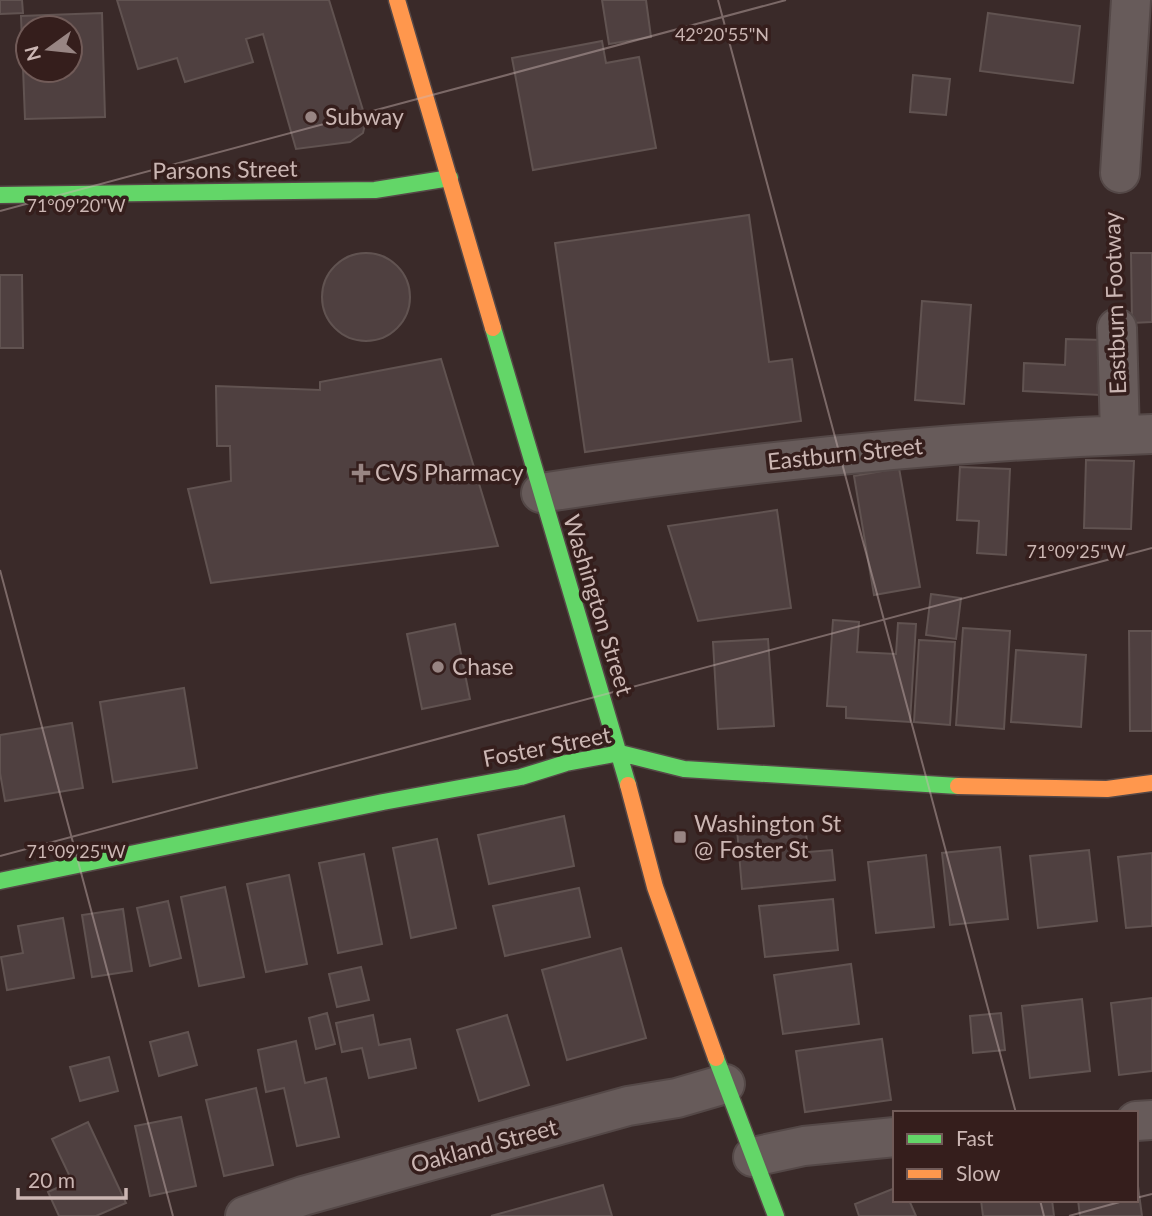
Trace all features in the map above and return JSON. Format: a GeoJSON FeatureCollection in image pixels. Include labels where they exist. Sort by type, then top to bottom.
{"type":"FeatureCollection","features":[{"type":"Feature","properties":{"kind":"street","name":"Washington Street"},"geometry":{"type":"LineString","coordinates":[[397,0],[620,753],[655,887],[725,1084],[776,1216]]}},
{"type":"Feature","properties":{"kind":"street"},"geometry":{"type":"LineString","coordinates":[[1116,185],[1131,0]]}},
{"type":"Feature","properties":{"kind":"street","name":"Parsons Street"},"geometry":{"type":"LineString","coordinates":[[0,195],[375,190],[450,178]]}},
{"type":"Feature","properties":{"kind":"street","name":"Eastburn Footway"},"geometry":{"type":"LineString","coordinates":[[1117,328],[1136,434]]}},
{"type":"Feature","properties":{"kind":"street","name":"Eastburn Street"},"geometry":{"type":"LineString","coordinates":[[541,493],[794,458],[963,443],[1136,434]]}},
{"type":"Feature","properties":{"kind":"street","name":"Foster Street"},"geometry":{"type":"LineString","coordinates":[[0,881],[383,802],[521,777],[566,763],[620,753],[684,769],[948,786],[1107,789],[1152,783]]}},
{"type":"Feature","properties":{"kind":"street","name":"Oakland Street"},"geometry":{"type":"LineString","coordinates":[[245,1216],[303,1196],[628,1106],[677,1098],[725,1084]]}},
{"type":"Feature","properties":{"kind":"street"},"geometry":{"type":"LineString","coordinates":[[753,1157],[804,1146],[893,1137]]}},
{"type":"Feature","properties":{"kind":"path","name":"Eastburn Footway"},"geometry":{"type":"LineString","coordinates":[[1116,185],[1117,328]]}},
{"type":"Feature","properties":{"kind":"building"},"geometry":{"type":"Polygon","coordinates":[[[0,0],[22,0],[23,13],[0,14],[0,0]]]}},
{"type":"Feature","properties":{"kind":"building"},"geometry":{"type":"Polygon","coordinates":[[[117,0],[329,0],[366,120],[363,133],[350,142],[296,149],[263,34],[246,39],[253,62],[185,82],[177,58],[138,69],[117,0]]]}},
{"type":"Feature","properties":{"kind":"building"},"geometry":{"type":"Polygon","coordinates":[[[602,0],[646,0],[651,37],[609,44],[602,0]]]}},
{"type":"Feature","properties":{"kind":"building"},"geometry":{"type":"Polygon","coordinates":[[[102,13],[105,117],[25,119],[24,84],[84,84],[84,14],[75,14],[102,13]]]}},
{"type":"Feature","properties":{"kind":"building"},"geometry":{"type":"Polygon","coordinates":[[[988,13],[1080,26],[1073,83],[980,71],[988,13]]]}},
{"type":"Feature","properties":{"kind":"building"},"geometry":{"type":"Polygon","coordinates":[[[602,41],[606,63],[639,57],[656,148],[533,170],[512,58],[602,41]]]}},
{"type":"Feature","properties":{"kind":"building"},"geometry":{"type":"Polygon","coordinates":[[[913,75],[950,79],[946,115],[910,112],[913,75]]]}},
{"type":"Feature","properties":{"kind":"building"},"geometry":{"type":"Polygon","coordinates":[[[749,215],[769,362],[792,359],[801,421],[585,452],[555,243],[749,215]]]}},
{"type":"Feature","properties":{"kind":"building"},"geometry":{"type":"Polygon","coordinates":[[[366,253],[383,257],[397,266],[406,280],[410,297],[406,314],[397,328],[383,337],[366,341],[349,337],[335,328],[326,314],[322,297],[326,280],[335,266],[349,257],[366,253]]]}},
{"type":"Feature","properties":{"kind":"building"},"geometry":{"type":"Polygon","coordinates":[[[1131,253],[1152,253],[1152,322],[1132,323],[1131,253]]]}},
{"type":"Feature","properties":{"kind":"building"},"geometry":{"type":"Polygon","coordinates":[[[0,275],[22,275],[23,348],[0,348],[0,275]]]}},
{"type":"Feature","properties":{"kind":"building"},"geometry":{"type":"Polygon","coordinates":[[[922,301],[971,305],[964,404],[915,400],[922,301]]]}},
{"type":"Feature","properties":{"kind":"building"},"geometry":{"type":"Polygon","coordinates":[[[1066,339],[1103,340],[1100,395],[1023,391],[1024,363],[1065,365],[1066,339]]]}},
{"type":"Feature","properties":{"kind":"building"},"geometry":{"type":"Polygon","coordinates":[[[441,359],[498,546],[211,583],[188,489],[231,481],[230,446],[217,446],[216,386],[320,390],[320,382],[441,359]]]}},
{"type":"Feature","properties":{"kind":"building"},"geometry":{"type":"Polygon","coordinates":[[[1086,460],[1134,461],[1131,529],[1084,528],[1086,460]]]}},
{"type":"Feature","properties":{"kind":"building"},"geometry":{"type":"Polygon","coordinates":[[[960,467],[1010,469],[1006,555],[977,553],[979,521],[957,520],[960,467]]]}},
{"type":"Feature","properties":{"kind":"building"},"geometry":{"type":"Polygon","coordinates":[[[899,468],[920,587],[874,595],[854,476],[899,468]]]}},
{"type":"Feature","properties":{"kind":"building"},"geometry":{"type":"Polygon","coordinates":[[[777,510],[791,608],[698,621],[668,526],[777,510]]]}},
{"type":"Feature","properties":{"kind":"building"},"geometry":{"type":"Polygon","coordinates":[[[931,594],[961,598],[956,639],[926,635],[931,594]]]}},
{"type":"Feature","properties":{"kind":"building"},"geometry":{"type":"Polygon","coordinates":[[[833,620],[859,622],[857,652],[896,654],[898,623],[916,624],[910,722],[846,718],[846,707],[827,706],[833,620]]]}},
{"type":"Feature","properties":{"kind":"building"},"geometry":{"type":"Polygon","coordinates":[[[455,624],[470,699],[422,709],[407,634],[455,624]]]}},
{"type":"Feature","properties":{"kind":"building"},"geometry":{"type":"Polygon","coordinates":[[[963,628],[1010,631],[1004,729],[956,725],[963,628]]]}},
{"type":"Feature","properties":{"kind":"building"},"geometry":{"type":"Polygon","coordinates":[[[1129,631],[1152,631],[1152,731],[1130,731],[1129,631]]]}},
{"type":"Feature","properties":{"kind":"building"},"geometry":{"type":"Polygon","coordinates":[[[768,639],[774,726],[718,729],[713,642],[768,639]]]}},
{"type":"Feature","properties":{"kind":"building"},"geometry":{"type":"Polygon","coordinates":[[[919,640],[955,642],[950,725],[914,722],[919,640]]]}},
{"type":"Feature","properties":{"kind":"building"},"geometry":{"type":"Polygon","coordinates":[[[1016,650],[1086,655],[1081,727],[1011,722],[1016,650]]]}},
{"type":"Feature","properties":{"kind":"building"},"geometry":{"type":"Polygon","coordinates":[[[184,688],[197,768],[113,782],[100,702],[184,688]]]}},
{"type":"Feature","properties":{"kind":"building"},"geometry":{"type":"Polygon","coordinates":[[[72,723],[83,788],[5,801],[0,773],[0,735],[72,723]]]}},
{"type":"Feature","properties":{"kind":"building"},"geometry":{"type":"Polygon","coordinates":[[[564,816],[574,866],[489,884],[478,835],[564,816]]]}},
{"type":"Feature","properties":{"kind":"building"},"geometry":{"type":"Polygon","coordinates":[[[805,823],[808,852],[832,850],[835,880],[742,889],[737,829],[805,823]]]}},
{"type":"Feature","properties":{"kind":"building"},"geometry":{"type":"Polygon","coordinates":[[[437,839],[456,928],[411,938],[393,848],[437,839]]]}},
{"type":"Feature","properties":{"kind":"building"},"geometry":{"type":"Polygon","coordinates":[[[1000,847],[1008,919],[950,925],[942,853],[1000,847]]]}},
{"type":"Feature","properties":{"kind":"building"},"geometry":{"type":"Polygon","coordinates":[[[1089,850],[1097,921],[1038,928],[1030,856],[1089,850]]]}},
{"type":"Feature","properties":{"kind":"building"},"geometry":{"type":"Polygon","coordinates":[[[1152,853],[1152,926],[1126,928],[1118,857],[1152,853]]]}},
{"type":"Feature","properties":{"kind":"building"},"geometry":{"type":"Polygon","coordinates":[[[364,854],[382,944],[338,953],[319,863],[364,854]]]}},
{"type":"Feature","properties":{"kind":"building"},"geometry":{"type":"Polygon","coordinates":[[[926,855],[934,927],[876,933],[868,862],[926,855]]]}},
{"type":"Feature","properties":{"kind":"building"},"geometry":{"type":"Polygon","coordinates":[[[289,875],[307,964],[266,972],[247,884],[289,875]]]}},
{"type":"Feature","properties":{"kind":"building"},"geometry":{"type":"Polygon","coordinates":[[[225,887],[244,977],[199,986],[181,897],[225,887]]]}},
{"type":"Feature","properties":{"kind":"building"},"geometry":{"type":"Polygon","coordinates":[[[579,888],[590,937],[505,956],[493,906],[579,888]]]}},
{"type":"Feature","properties":{"kind":"building"},"geometry":{"type":"Polygon","coordinates":[[[833,899],[838,950],[765,957],[759,906],[833,899]]]}},
{"type":"Feature","properties":{"kind":"building"},"geometry":{"type":"Polygon","coordinates":[[[168,901],[181,958],[150,966],[137,908],[168,901]]]}},
{"type":"Feature","properties":{"kind":"building"},"geometry":{"type":"Polygon","coordinates":[[[123,909],[132,971],[92,977],[82,915],[123,909]]]}},
{"type":"Feature","properties":{"kind":"building"},"geometry":{"type":"Polygon","coordinates":[[[63,918],[74,978],[7,990],[1,957],[23,953],[18,926],[63,918]]]}},
{"type":"Feature","properties":{"kind":"building"},"geometry":{"type":"Polygon","coordinates":[[[621,948],[646,1038],[567,1060],[542,970],[621,948]]]}},
{"type":"Feature","properties":{"kind":"building"},"geometry":{"type":"Polygon","coordinates":[[[851,964],[859,1024],[783,1034],[774,975],[851,964]]]}},
{"type":"Feature","properties":{"kind":"building"},"geometry":{"type":"Polygon","coordinates":[[[361,967],[369,1000],[337,1007],[329,974],[361,967]]]}},
{"type":"Feature","properties":{"kind":"building"},"geometry":{"type":"Polygon","coordinates":[[[1152,998],[1152,1071],[1119,1075],[1111,1003],[1152,998]]]}},
{"type":"Feature","properties":{"kind":"building"},"geometry":{"type":"Polygon","coordinates":[[[1082,999],[1090,1071],[1030,1078],[1022,1006],[1082,999]]]}},
{"type":"Feature","properties":{"kind":"building"},"geometry":{"type":"Polygon","coordinates":[[[327,1013],[335,1044],[316,1049],[309,1018],[327,1013]]]}},
{"type":"Feature","properties":{"kind":"building"},"geometry":{"type":"Polygon","coordinates":[[[1001,1013],[1005,1050],[973,1053],[970,1016],[1001,1013]]]}},
{"type":"Feature","properties":{"kind":"building"},"geometry":{"type":"Polygon","coordinates":[[[373,1015],[379,1045],[410,1039],[416,1068],[369,1078],[362,1048],[342,1052],[336,1023],[373,1015]]]}},
{"type":"Feature","properties":{"kind":"building"},"geometry":{"type":"Polygon","coordinates":[[[507,1015],[529,1085],[479,1101],[457,1030],[507,1015]]]}},
{"type":"Feature","properties":{"kind":"building"},"geometry":{"type":"Polygon","coordinates":[[[188,1032],[197,1065],[159,1076],[150,1042],[188,1032]]]}},
{"type":"Feature","properties":{"kind":"building"},"geometry":{"type":"Polygon","coordinates":[[[882,1039],[891,1100],[805,1112],[796,1051],[882,1039]]]}},
{"type":"Feature","properties":{"kind":"building"},"geometry":{"type":"Polygon","coordinates":[[[296,1041],[305,1083],[326,1078],[339,1137],[297,1146],[284,1088],[266,1092],[258,1050],[296,1041]]]}},
{"type":"Feature","properties":{"kind":"building"},"geometry":{"type":"Polygon","coordinates":[[[109,1057],[118,1091],[80,1101],[70,1067],[109,1057]]]}},
{"type":"Feature","properties":{"kind":"building"},"geometry":{"type":"Polygon","coordinates":[[[256,1088],[273,1165],[224,1176],[206,1100],[256,1088]]]}},
{"type":"Feature","properties":{"kind":"building"},"geometry":{"type":"Polygon","coordinates":[[[181,1117],[196,1186],[150,1196],[135,1126],[181,1117]]]}},
{"type":"Feature","properties":{"kind":"building"},"geometry":{"type":"Polygon","coordinates":[[[88,1122],[126,1203],[96,1216],[59,1216],[48,1192],[72,1181],[52,1139],[88,1122]]]}},
{"type":"Feature","properties":{"kind":"building"},"geometry":{"type":"Polygon","coordinates":[[[603,1185],[612,1216],[491,1216],[603,1185]]]}},
{"type":"Feature","properties":{"kind":"building"},"geometry":{"type":"Polygon","coordinates":[[[1138,1186],[1142,1216],[1080,1216],[1078,1202],[1138,1202],[1138,1186]]]}},
{"type":"Feature","properties":{"kind":"building"},"geometry":{"type":"Polygon","coordinates":[[[893,1189],[893,1202],[910,1202],[916,1216],[859,1216],[855,1204],[893,1189]]]}},
{"type":"Feature","properties":{"kind":"building"},"geometry":{"type":"Polygon","coordinates":[[[981,1202],[1052,1202],[1054,1216],[983,1216],[981,1202]]]}},
{"type":"Feature","properties":{"kind":"traffic: fast"},"geometry":{"type":"LineString","coordinates":[[0,195],[375,190],[450,178]]}},
{"type":"Feature","properties":{"kind":"traffic: fast"},"geometry":{"type":"LineString","coordinates":[[493,328],[628,785]]}},
{"type":"Feature","properties":{"kind":"traffic: fast"},"geometry":{"type":"LineString","coordinates":[[0,881],[383,802],[521,777],[566,763],[620,753],[684,769],[958,786]]}},
{"type":"Feature","properties":{"kind":"traffic: fast"},"geometry":{"type":"LineString","coordinates":[[716,1058],[776,1216]]}},
{"type":"Feature","properties":{"kind":"traffic: slow"},"geometry":{"type":"LineString","coordinates":[[397,0],[493,328]]}},
{"type":"Feature","properties":{"kind":"traffic: slow"},"geometry":{"type":"LineString","coordinates":[[958,786],[1107,789],[1152,783]]}},
{"type":"Feature","properties":{"kind":"traffic: slow"},"geometry":{"type":"LineString","coordinates":[[628,785],[655,887],[716,1058]]}},
{"type":"Feature","properties":{"kind":"place","name":"Subway"},"geometry":{"type":"Point","coordinates":[311,117]}},
{"type":"Feature","properties":{"kind":"place","name":"CVS Pharmacy"},"geometry":{"type":"Point","coordinates":[361,473]}},
{"type":"Feature","properties":{"kind":"place","name":"Chase"},"geometry":{"type":"Point","coordinates":[438,667]}},
{"type":"Feature","properties":{"kind":"place","name":"Washington St @ Foster St"},"geometry":{"type":"Point","coordinates":[680,837]}}]}
